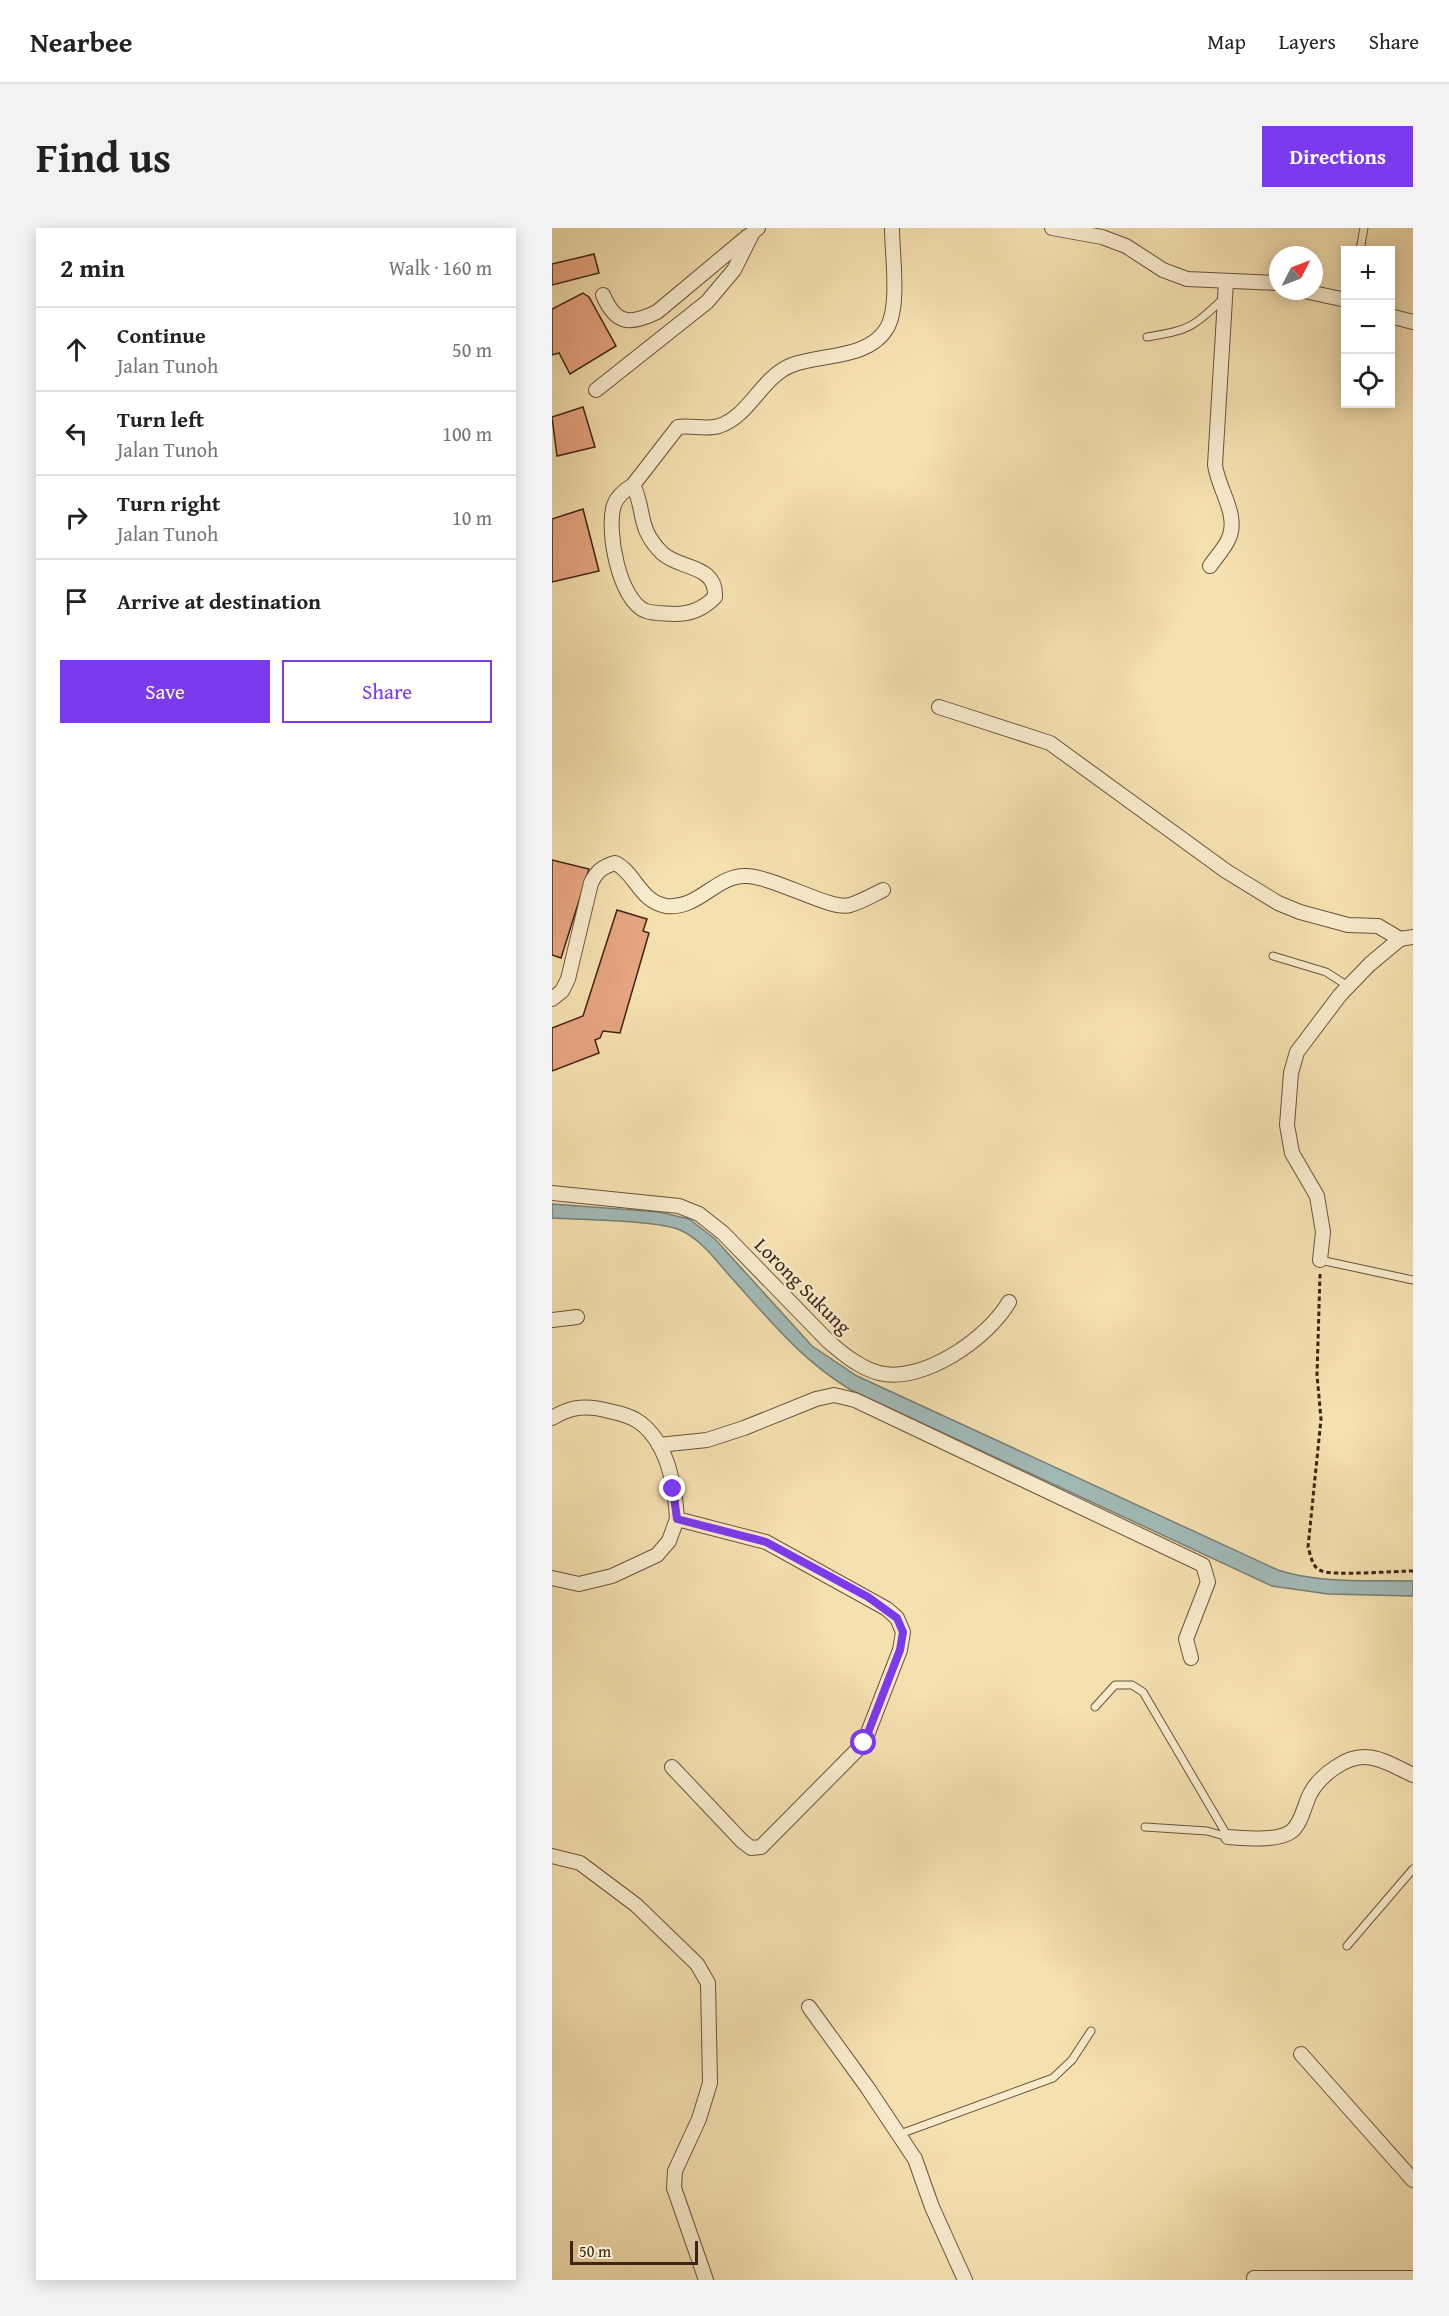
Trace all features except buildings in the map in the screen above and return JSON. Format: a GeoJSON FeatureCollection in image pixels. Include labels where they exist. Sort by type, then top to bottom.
{"type":"FeatureCollection","features":[{"type":"Feature","properties":{"kind":"street"},"geometry":{"type":"LineString","coordinates":[[633,485],[637,493],[641,522],[650,539],[664,555],[708,574],[716,589],[715,597],[705,607],[687,614],[645,611],[626,589],[614,551],[614,505],[623,491],[633,485],[678,427],[703,428],[721,425],[742,410],[768,381],[791,365],[835,357],[873,343],[887,329],[893,315],[892,228]]}},
{"type":"Feature","properties":{"kind":"street"},"geometry":{"type":"LineString","coordinates":[[1052,228],[1102,237],[1126,246],[1163,270],[1187,279],[1269,283]]}},
{"type":"Feature","properties":{"kind":"street"},"geometry":{"type":"LineString","coordinates":[[603,296],[609,309],[617,317],[632,322],[646,318],[657,312],[755,230]]}},
{"type":"Feature","properties":{"kind":"street"},"geometry":{"type":"LineString","coordinates":[[596,390],[651,349],[713,296],[734,270],[755,230]]}},
{"type":"Feature","properties":{"kind":"street"},"geometry":{"type":"LineString","coordinates":[[1210,566],[1229,538],[1233,519],[1216,478],[1215,465],[1226,282]]}},
{"type":"Feature","properties":{"kind":"street"},"geometry":{"type":"LineString","coordinates":[[1323,295],[1341,299]]}},
{"type":"Feature","properties":{"kind":"street"},"geometry":{"type":"LineString","coordinates":[[1395,317],[1413,322]]}},
{"type":"Feature","properties":{"kind":"street"},"geometry":{"type":"LineString","coordinates":[[939,707],[1050,743],[1226,871],[1278,903],[1300,912],[1348,925],[1378,926],[1407,938],[1348,986],[1297,1052],[1291,1073],[1287,1125],[1292,1153],[1317,1196],[1323,1232],[1320,1260]]}},
{"type":"Feature","properties":{"kind":"street"},"geometry":{"type":"LineString","coordinates":[[552,999],[562,991],[568,978],[591,883],[598,871],[605,866],[615,863],[622,866],[644,894],[665,906],[678,906],[695,900],[732,878],[742,876],[762,876],[834,906],[849,906],[883,890]]}},
{"type":"Feature","properties":{"kind":"street","name":"Lorong Sukung"},"geometry":{"type":"LineString","coordinates":[[552,1193],[670,1205],[699,1214],[723,1233],[783,1298],[829,1342],[846,1357],[878,1373],[895,1375],[951,1356],[991,1327],[1009,1302]]}},
{"type":"Feature","properties":{"kind":"street"},"geometry":{"type":"LineString","coordinates":[[552,1320],[577,1317]]}},
{"type":"Feature","properties":{"kind":"street"},"geometry":{"type":"LineString","coordinates":[[659,1445],[707,1440],[816,1399],[834,1395],[855,1400],[1203,1565],[1208,1582],[1186,1639],[1191,1658]]}},
{"type":"Feature","properties":{"kind":"street"},"geometry":{"type":"LineString","coordinates":[[552,1418],[576,1407],[592,1406],[634,1418],[654,1436],[659,1445],[673,1489],[677,1519],[669,1540],[657,1555],[612,1576],[579,1584],[552,1578]]}},
{"type":"Feature","properties":{"kind":"street"},"geometry":{"type":"LineString","coordinates":[[672,1767],[752,1848],[761,1847],[864,1743],[900,1650],[903,1632],[897,1618],[868,1597],[766,1542],[677,1519]]}},
{"type":"Feature","properties":{"kind":"street"},"geometry":{"type":"LineString","coordinates":[[1228,1837],[1257,1838],[1285,1835],[1292,1831],[1299,1823],[1311,1791],[1328,1772],[1358,1756],[1370,1757],[1413,1774]]}},
{"type":"Feature","properties":{"kind":"street"},"geometry":{"type":"LineString","coordinates":[[552,1856],[580,1863],[636,1905],[697,1964],[708,1983],[710,2083],[699,2119],[675,2171],[674,2188],[706,2280]]}},
{"type":"Feature","properties":{"kind":"street"},"geometry":{"type":"LineString","coordinates":[[809,2007],[900,2134],[915,2159],[932,2207],[964,2280]]}},
{"type":"Feature","properties":{"kind":"street"},"geometry":{"type":"LineString","coordinates":[[1301,2054],[1413,2180]]}},
{"type":"Feature","properties":{"kind":"street"},"geometry":{"type":"LineString","coordinates":[[1254,2278],[1413,2278]]}},
{"type":"Feature","properties":{"kind":"lane"},"geometry":{"type":"LineString","coordinates":[[1361,246],[1364,228]]}},
{"type":"Feature","properties":{"kind":"lane"},"geometry":{"type":"LineString","coordinates":[[1146,337],[1188,328],[1225,297]]}},
{"type":"Feature","properties":{"kind":"lane"},"geometry":{"type":"LineString","coordinates":[[1272,956],[1326,972],[1348,986]]}},
{"type":"Feature","properties":{"kind":"lane"},"geometry":{"type":"LineString","coordinates":[[1320,1260],[1413,1280]]}},
{"type":"Feature","properties":{"kind":"lane"},"geometry":{"type":"LineString","coordinates":[[1095,1707],[1115,1685],[1132,1685],[1143,1692],[1228,1837]]}},
{"type":"Feature","properties":{"kind":"lane"},"geometry":{"type":"LineString","coordinates":[[1145,1827],[1207,1831],[1228,1837]]}},
{"type":"Feature","properties":{"kind":"lane"},"geometry":{"type":"LineString","coordinates":[[1347,1946],[1413,1869]]}},
{"type":"Feature","properties":{"kind":"lane"},"geometry":{"type":"LineString","coordinates":[[900,2134],[1053,2078],[1072,2060],[1091,2031]]}},
{"type":"Feature","properties":{"kind":"path"},"geometry":{"type":"LineString","coordinates":[[1320,1260],[1317,1354],[1321,1419],[1308,1547],[1313,1564],[1322,1571],[1336,1573],[1413,1571]]}},
{"type":"Feature","properties":{"kind":"water"},"geometry":{"type":"Polygon","coordinates":[[[552,1204],[659,1212],[689,1219],[715,1239],[812,1346],[857,1376],[1278,1570],[1328,1579],[1413,1581],[1413,1596],[1328,1594],[1272,1586],[851,1390],[803,1354],[704,1247],[688,1234],[669,1227],[637,1222],[552,1218],[552,1204]]]}},
{"type":"Feature","properties":{"kind":"route"},"geometry":{"type":"LineString","coordinates":[[673,1489],[677,1519],[726,1534],[766,1542],[868,1597],[897,1618],[903,1632],[900,1650],[887,1678],[864,1743]]}}]}
